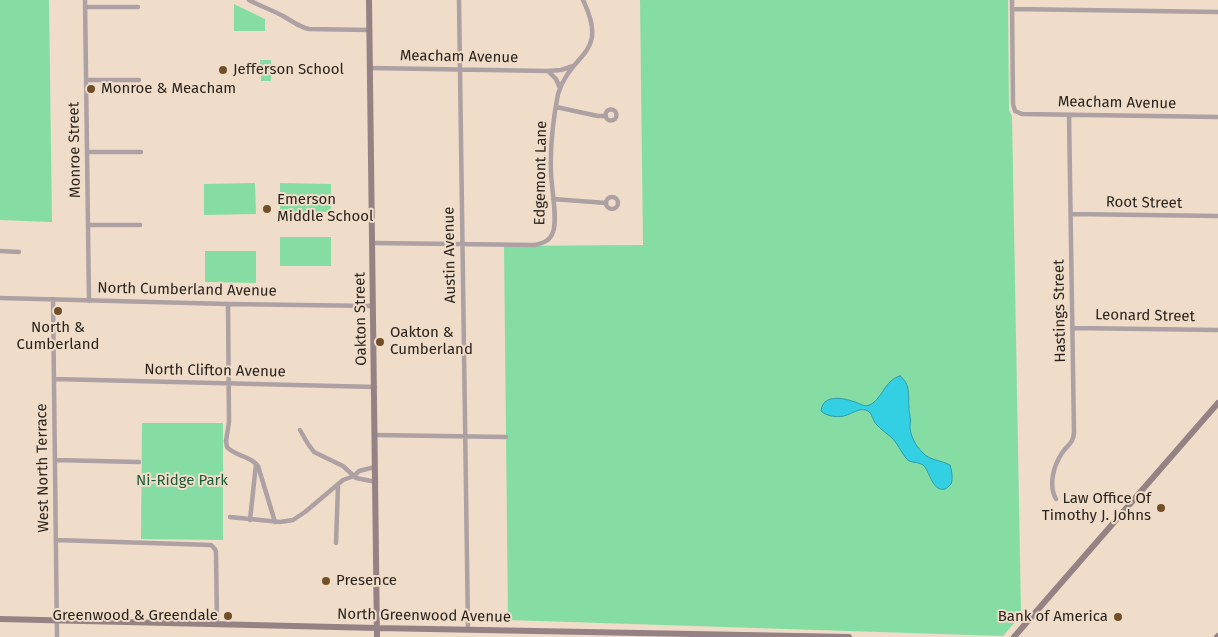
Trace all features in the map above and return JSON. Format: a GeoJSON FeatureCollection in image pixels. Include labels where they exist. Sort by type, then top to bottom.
{"type":"FeatureCollection","features":[{"type":"Feature","properties":{"kind":"main road","name":"Oakton Street"},"geometry":{"type":"LineString","coordinates":[[369,0],[377,637]]}},
{"type":"Feature","properties":{"kind":"main road"},"geometry":{"type":"LineString","coordinates":[[1014,637],[1218,403]]}},
{"type":"Feature","properties":{"kind":"main road","name":"North Greenwood Avenue"},"geometry":{"type":"LineString","coordinates":[[0,619],[468,630],[540,634],[848,637]]}},
{"type":"Feature","properties":{"kind":"street","name":"Monroe Street"},"geometry":{"type":"LineString","coordinates":[[85,0],[89,301]]}},
{"type":"Feature","properties":{"kind":"street"},"geometry":{"type":"LineString","coordinates":[[249,0],[303,28],[370,30]]}},
{"type":"Feature","properties":{"kind":"street","name":"Austin Avenue"},"geometry":{"type":"LineString","coordinates":[[459,0],[468,630]]}},
{"type":"Feature","properties":{"kind":"street","name":"Edgemont Lane"},"geometry":{"type":"LineString","coordinates":[[462,244],[541,244],[550,239],[554,231],[554,199],[551,173],[552,127],[560,88],[567,75],[590,47],[592,40],[592,26],[583,0]]}},
{"type":"Feature","properties":{"kind":"street"},"geometry":{"type":"LineString","coordinates":[[1012,0],[1012,9],[1218,12]]}},
{"type":"Feature","properties":{"kind":"street"},"geometry":{"type":"LineString","coordinates":[[85,7],[138,7]]}},
{"type":"Feature","properties":{"kind":"street","name":"Meacham Avenue"},"geometry":{"type":"LineString","coordinates":[[1012,9],[1013,104],[1015,111],[1022,114],[1218,116]]}},
{"type":"Feature","properties":{"kind":"street","name":"Meacham Avenue"},"geometry":{"type":"LineString","coordinates":[[370,68],[548,72],[574,66]]}},
{"type":"Feature","properties":{"kind":"street"},"geometry":{"type":"LineString","coordinates":[[548,72],[556,79],[560,88]]}},
{"type":"Feature","properties":{"kind":"street"},"geometry":{"type":"LineString","coordinates":[[86,80],[139,80]]}},
{"type":"Feature","properties":{"kind":"street","name":"Edgemont Lane"},"geometry":{"type":"LineString","coordinates":[[556,107],[606,116]]}},
{"type":"Feature","properties":{"kind":"street","name":"Hastings Street"},"geometry":{"type":"LineString","coordinates":[[1056,499],[1052,489],[1055,468],[1061,454],[1074,439],[1069,115]]}},
{"type":"Feature","properties":{"kind":"street"},"geometry":{"type":"LineString","coordinates":[[88,152],[141,152]]}},
{"type":"Feature","properties":{"kind":"street"},"geometry":{"type":"LineString","coordinates":[[554,199],[606,203]]}},
{"type":"Feature","properties":{"kind":"street","name":"Root Street"},"geometry":{"type":"LineString","coordinates":[[1070,214],[1218,216]]}},
{"type":"Feature","properties":{"kind":"street"},"geometry":{"type":"LineString","coordinates":[[88,225],[140,225]]}},
{"type":"Feature","properties":{"kind":"street"},"geometry":{"type":"LineString","coordinates":[[373,242],[462,244]]}},
{"type":"Feature","properties":{"kind":"street"},"geometry":{"type":"LineString","coordinates":[[0,251],[19,252]]}},
{"type":"Feature","properties":{"kind":"street","name":"North Cumberland Avenue"},"geometry":{"type":"LineString","coordinates":[[0,298],[373,306]]}},
{"type":"Feature","properties":{"kind":"street","name":"West North Terrace"},"geometry":{"type":"LineString","coordinates":[[52,299],[57,637]]}},
{"type":"Feature","properties":{"kind":"street"},"geometry":{"type":"LineString","coordinates":[[228,304],[229,422],[227,448],[252,459],[256,463],[260,470],[275,522]]}},
{"type":"Feature","properties":{"kind":"street","name":"Leonard Street"},"geometry":{"type":"LineString","coordinates":[[1072,328],[1218,330]]}},
{"type":"Feature","properties":{"kind":"street","name":"North Clifton Avenue"},"geometry":{"type":"LineString","coordinates":[[54,379],[375,387]]}},
{"type":"Feature","properties":{"kind":"street"},"geometry":{"type":"LineString","coordinates":[[300,430],[314,452],[343,466],[360,479],[376,482]]}},
{"type":"Feature","properties":{"kind":"street"},"geometry":{"type":"LineString","coordinates":[[375,434],[506,437]]}},
{"type":"Feature","properties":{"kind":"street"},"geometry":{"type":"LineString","coordinates":[[55,460],[139,462]]}},
{"type":"Feature","properties":{"kind":"street"},"geometry":{"type":"LineString","coordinates":[[250,520],[256,463]]}},
{"type":"Feature","properties":{"kind":"street"},"geometry":{"type":"LineString","coordinates":[[230,517],[275,522],[293,520],[343,480],[354,476],[359,471],[376,467]]}},
{"type":"Feature","properties":{"kind":"street"},"geometry":{"type":"LineString","coordinates":[[336,542],[338,485]]}},
{"type":"Feature","properties":{"kind":"street"},"geometry":{"type":"LineString","coordinates":[[56,540],[207,544],[213,547],[216,552],[217,624]]}},
{"type":"Feature","properties":{"kind":"green space"},"geometry":{"type":"Polygon","coordinates":[[[0,0],[49,0],[52,222],[0,220],[0,0]]]}},
{"type":"Feature","properties":{"kind":"green space"},"geometry":{"type":"Polygon","coordinates":[[[640,0],[1008,0],[1009,110],[1012,116],[1021,615],[1003,636],[508,620],[504,246],[643,245],[640,0]]]}},
{"type":"Feature","properties":{"kind":"green space"},"geometry":{"type":"Polygon","coordinates":[[[234,4],[265,19],[265,31],[234,31],[234,4]]]}},
{"type":"Feature","properties":{"kind":"green space"},"geometry":{"type":"Polygon","coordinates":[[[260,60],[271,60],[271,81],[261,81],[260,60]]]}},
{"type":"Feature","properties":{"kind":"green space"},"geometry":{"type":"Polygon","coordinates":[[[255,183],[256,214],[204,215],[204,184],[255,183]]]}},
{"type":"Feature","properties":{"kind":"green space"},"geometry":{"type":"Polygon","coordinates":[[[280,183],[331,184],[331,212],[280,212],[280,183]]]}},
{"type":"Feature","properties":{"kind":"green space"},"geometry":{"type":"Polygon","coordinates":[[[280,237],[331,237],[331,266],[280,266],[280,237]]]}},
{"type":"Feature","properties":{"kind":"green space"},"geometry":{"type":"Polygon","coordinates":[[[205,251],[256,251],[256,283],[205,282],[205,251]]]}},
{"type":"Feature","properties":{"kind":"green space","name":"Ni-Ridge Park"},"geometry":{"type":"Polygon","coordinates":[[[142,423],[223,423],[223,540],[141,539],[142,423]]]}},
{"type":"Feature","properties":{"kind":"water"},"geometry":{"type":"Polygon","coordinates":[[[900,376],[906,383],[909,395],[910,428],[914,441],[925,455],[950,465],[952,482],[945,489],[941,489],[934,484],[923,465],[907,459],[893,439],[876,424],[871,413],[868,411],[860,410],[837,417],[827,415],[821,411],[827,401],[839,398],[865,406],[870,405],[894,378],[900,376]]]}},
{"type":"Feature","properties":{"kind":"place","name":"Jefferson School"},"geometry":{"type":"Point","coordinates":[223,70]}},
{"type":"Feature","properties":{"kind":"place","name":"Monroe & Meacham"},"geometry":{"type":"Point","coordinates":[91,89]}},
{"type":"Feature","properties":{"kind":"place","name":"Emerson Middle School"},"geometry":{"type":"Point","coordinates":[267,209]}},
{"type":"Feature","properties":{"kind":"place","name":"North & Cumberland"},"geometry":{"type":"Point","coordinates":[58,311]}},
{"type":"Feature","properties":{"kind":"place","name":"Oakton & Cumberland"},"geometry":{"type":"Point","coordinates":[380,342]}},
{"type":"Feature","properties":{"kind":"place","name":"Law Office Of Timothy J. Johns"},"geometry":{"type":"Point","coordinates":[1161,508]}},
{"type":"Feature","properties":{"kind":"place","name":"Presence"},"geometry":{"type":"Point","coordinates":[326,581]}},
{"type":"Feature","properties":{"kind":"place","name":"Greenwood & Greendale"},"geometry":{"type":"Point","coordinates":[228,616]}},
{"type":"Feature","properties":{"kind":"place","name":"Bank of America"},"geometry":{"type":"Point","coordinates":[1118,617]}}]}
